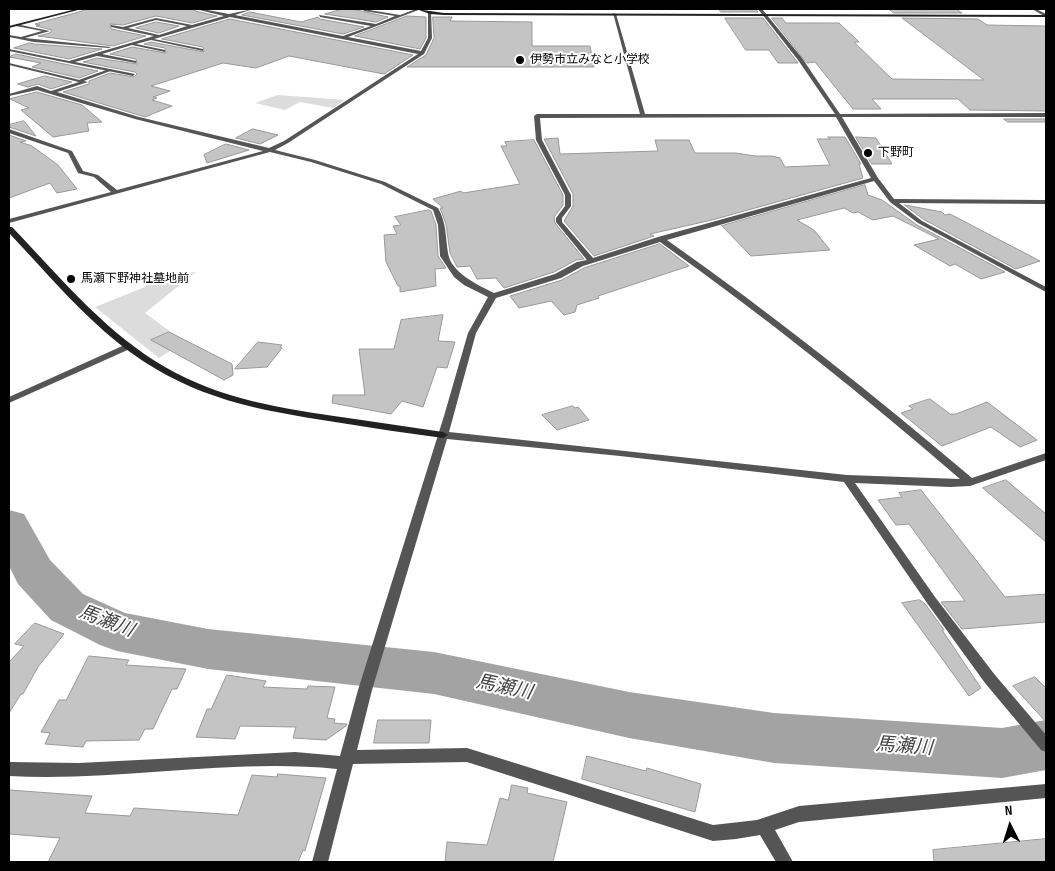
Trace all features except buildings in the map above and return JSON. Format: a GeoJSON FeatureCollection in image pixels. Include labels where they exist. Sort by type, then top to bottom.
{"type":"FeatureCollection","features":[{"type":"Feature","properties":{"kind":"street"},"geometry":{"type":"LineString","coordinates":[[9,27],[80,9]]}},
{"type":"Feature","properties":{"kind":"street"},"geometry":{"type":"LineString","coordinates":[[197,9],[422,52]]}},
{"type":"Feature","properties":{"kind":"street"},"geometry":{"type":"LineString","coordinates":[[242,9],[249,9]]}},
{"type":"Feature","properties":{"kind":"street"},"geometry":{"type":"LineString","coordinates":[[70,62],[118,47],[133,45],[249,9]]}},
{"type":"Feature","properties":{"kind":"street"},"geometry":{"type":"LineString","coordinates":[[366,9],[364,10],[400,16]]}},
{"type":"Feature","properties":{"kind":"street"},"geometry":{"type":"LineString","coordinates":[[344,37],[419,9],[430,13],[536,15],[1046,16]]}},
{"type":"Feature","properties":{"kind":"street"},"geometry":{"type":"LineString","coordinates":[[536,9],[536,15]]}},
{"type":"Feature","properties":{"kind":"street"},"geometry":{"type":"LineString","coordinates":[[760,9],[800,59],[838,115],[875,178],[892,201],[920,222],[1046,290]]}},
{"type":"Feature","properties":{"kind":"street"},"geometry":{"type":"LineString","coordinates":[[1034,9],[1046,16]]}},
{"type":"Feature","properties":{"kind":"street"},"geometry":{"type":"LineString","coordinates":[[9,220],[268,150],[305,130],[422,52],[430,38],[430,13]]}},
{"type":"Feature","properties":{"kind":"street"},"geometry":{"type":"LineString","coordinates":[[614,14],[643,116]]}},
{"type":"Feature","properties":{"kind":"street"},"geometry":{"type":"LineString","coordinates":[[320,16],[375,25]]}},
{"type":"Feature","properties":{"kind":"street"},"geometry":{"type":"LineString","coordinates":[[123,28],[156,19],[193,26]]}},
{"type":"Feature","properties":{"kind":"street"},"geometry":{"type":"LineString","coordinates":[[9,41],[48,31],[17,25]]}},
{"type":"Feature","properties":{"kind":"street"},"geometry":{"type":"LineString","coordinates":[[112,26],[160,36]]}},
{"type":"Feature","properties":{"kind":"street"},"geometry":{"type":"LineString","coordinates":[[9,36],[34,41],[118,47]]}},
{"type":"Feature","properties":{"kind":"street"},"geometry":{"type":"LineString","coordinates":[[152,39],[201,50]]}},
{"type":"Feature","properties":{"kind":"street"},"geometry":{"type":"LineString","coordinates":[[133,45],[163,51]]}},
{"type":"Feature","properties":{"kind":"street"},"geometry":{"type":"LineString","coordinates":[[9,50],[134,75]]}},
{"type":"Feature","properties":{"kind":"street"},"geometry":{"type":"LineString","coordinates":[[96,54],[134,62]]}},
{"type":"Feature","properties":{"kind":"street"},"geometry":{"type":"LineString","coordinates":[[9,64],[85,82],[51,92]]}},
{"type":"Feature","properties":{"kind":"street"},"geometry":{"type":"LineString","coordinates":[[79,81],[111,70]]}},
{"type":"Feature","properties":{"kind":"street"},"geometry":{"type":"LineString","coordinates":[[9,95],[37,88],[137,118],[313,161],[383,183],[436,209],[442,225],[444,256],[457,275],[467,284],[493,296],[558,276],[580,264],[661,238],[875,178]]}},
{"type":"Feature","properties":{"kind":"street"},"geometry":{"type":"LineString","coordinates":[[591,260],[559,222],[559,218],[568,206],[568,195],[539,140],[537,116],[1046,115]]}},
{"type":"Feature","properties":{"kind":"street"},"geometry":{"type":"LineString","coordinates":[[9,131],[70,152],[80,172],[96,176],[115,192]]}},
{"type":"Feature","properties":{"kind":"street"},"geometry":{"type":"LineString","coordinates":[[892,201],[1046,202]]}},
{"type":"Feature","properties":{"kind":"street"},"geometry":{"type":"LineString","coordinates":[[9,229],[92,315],[152,364],[193,386],[231,401],[268,410],[443,435],[847,479],[970,482],[1046,456]]}},
{"type":"Feature","properties":{"kind":"street"},"geometry":{"type":"LineString","coordinates":[[661,238],[795,336],[831,368],[870,396],[970,482]]}},
{"type":"Feature","properties":{"kind":"street"},"geometry":{"type":"LineString","coordinates":[[320,862],[366,690],[472,333],[493,296]]}},
{"type":"Feature","properties":{"kind":"street"},"geometry":{"type":"LineString","coordinates":[[9,400],[129,346]]}},
{"type":"Feature","properties":{"kind":"street"},"geometry":{"type":"LineString","coordinates":[[847,479],[931,600],[990,679],[1046,745]]}},
{"type":"Feature","properties":{"kind":"street"},"geometry":{"type":"LineString","coordinates":[[9,769],[110,768],[290,758],[346,760],[467,755],[713,833],[740,832],[764,827],[799,814],[1046,791]]}},
{"type":"Feature","properties":{"kind":"street"},"geometry":{"type":"LineString","coordinates":[[764,827],[785,862]]}},
{"type":"Feature","properties":{"kind":"shaded area"},"geometry":{"type":"Polygon","coordinates":[[[278,95],[345,100],[333,108],[300,102],[285,110],[255,103],[278,95]]]}},
{"type":"Feature","properties":{"kind":"shaded area"},"geometry":{"type":"Polygon","coordinates":[[[196,272],[145,313],[184,342],[159,358],[95,307],[145,287],[153,278],[196,272]]]}},
{"type":"Feature","properties":{"kind":"waterway","name":"馬瀬川"},"geometry":{"type":"LineString","coordinates":[[9,525],[34,572],[67,607],[117,631],[208,649],[434,673],[629,715],[774,738],[1002,753],[1046,745]]}},
{"type":"Feature","properties":{"kind":"place","name":"伊勢市立みなと小学校"},"geometry":{"type":"Point","coordinates":[520,60]}},
{"type":"Feature","properties":{"kind":"place","name":"下野町"},"geometry":{"type":"Point","coordinates":[868,153]}},
{"type":"Feature","properties":{"kind":"place","name":"馬瀬下野神社墓地前"},"geometry":{"type":"Point","coordinates":[71,279]}}]}
